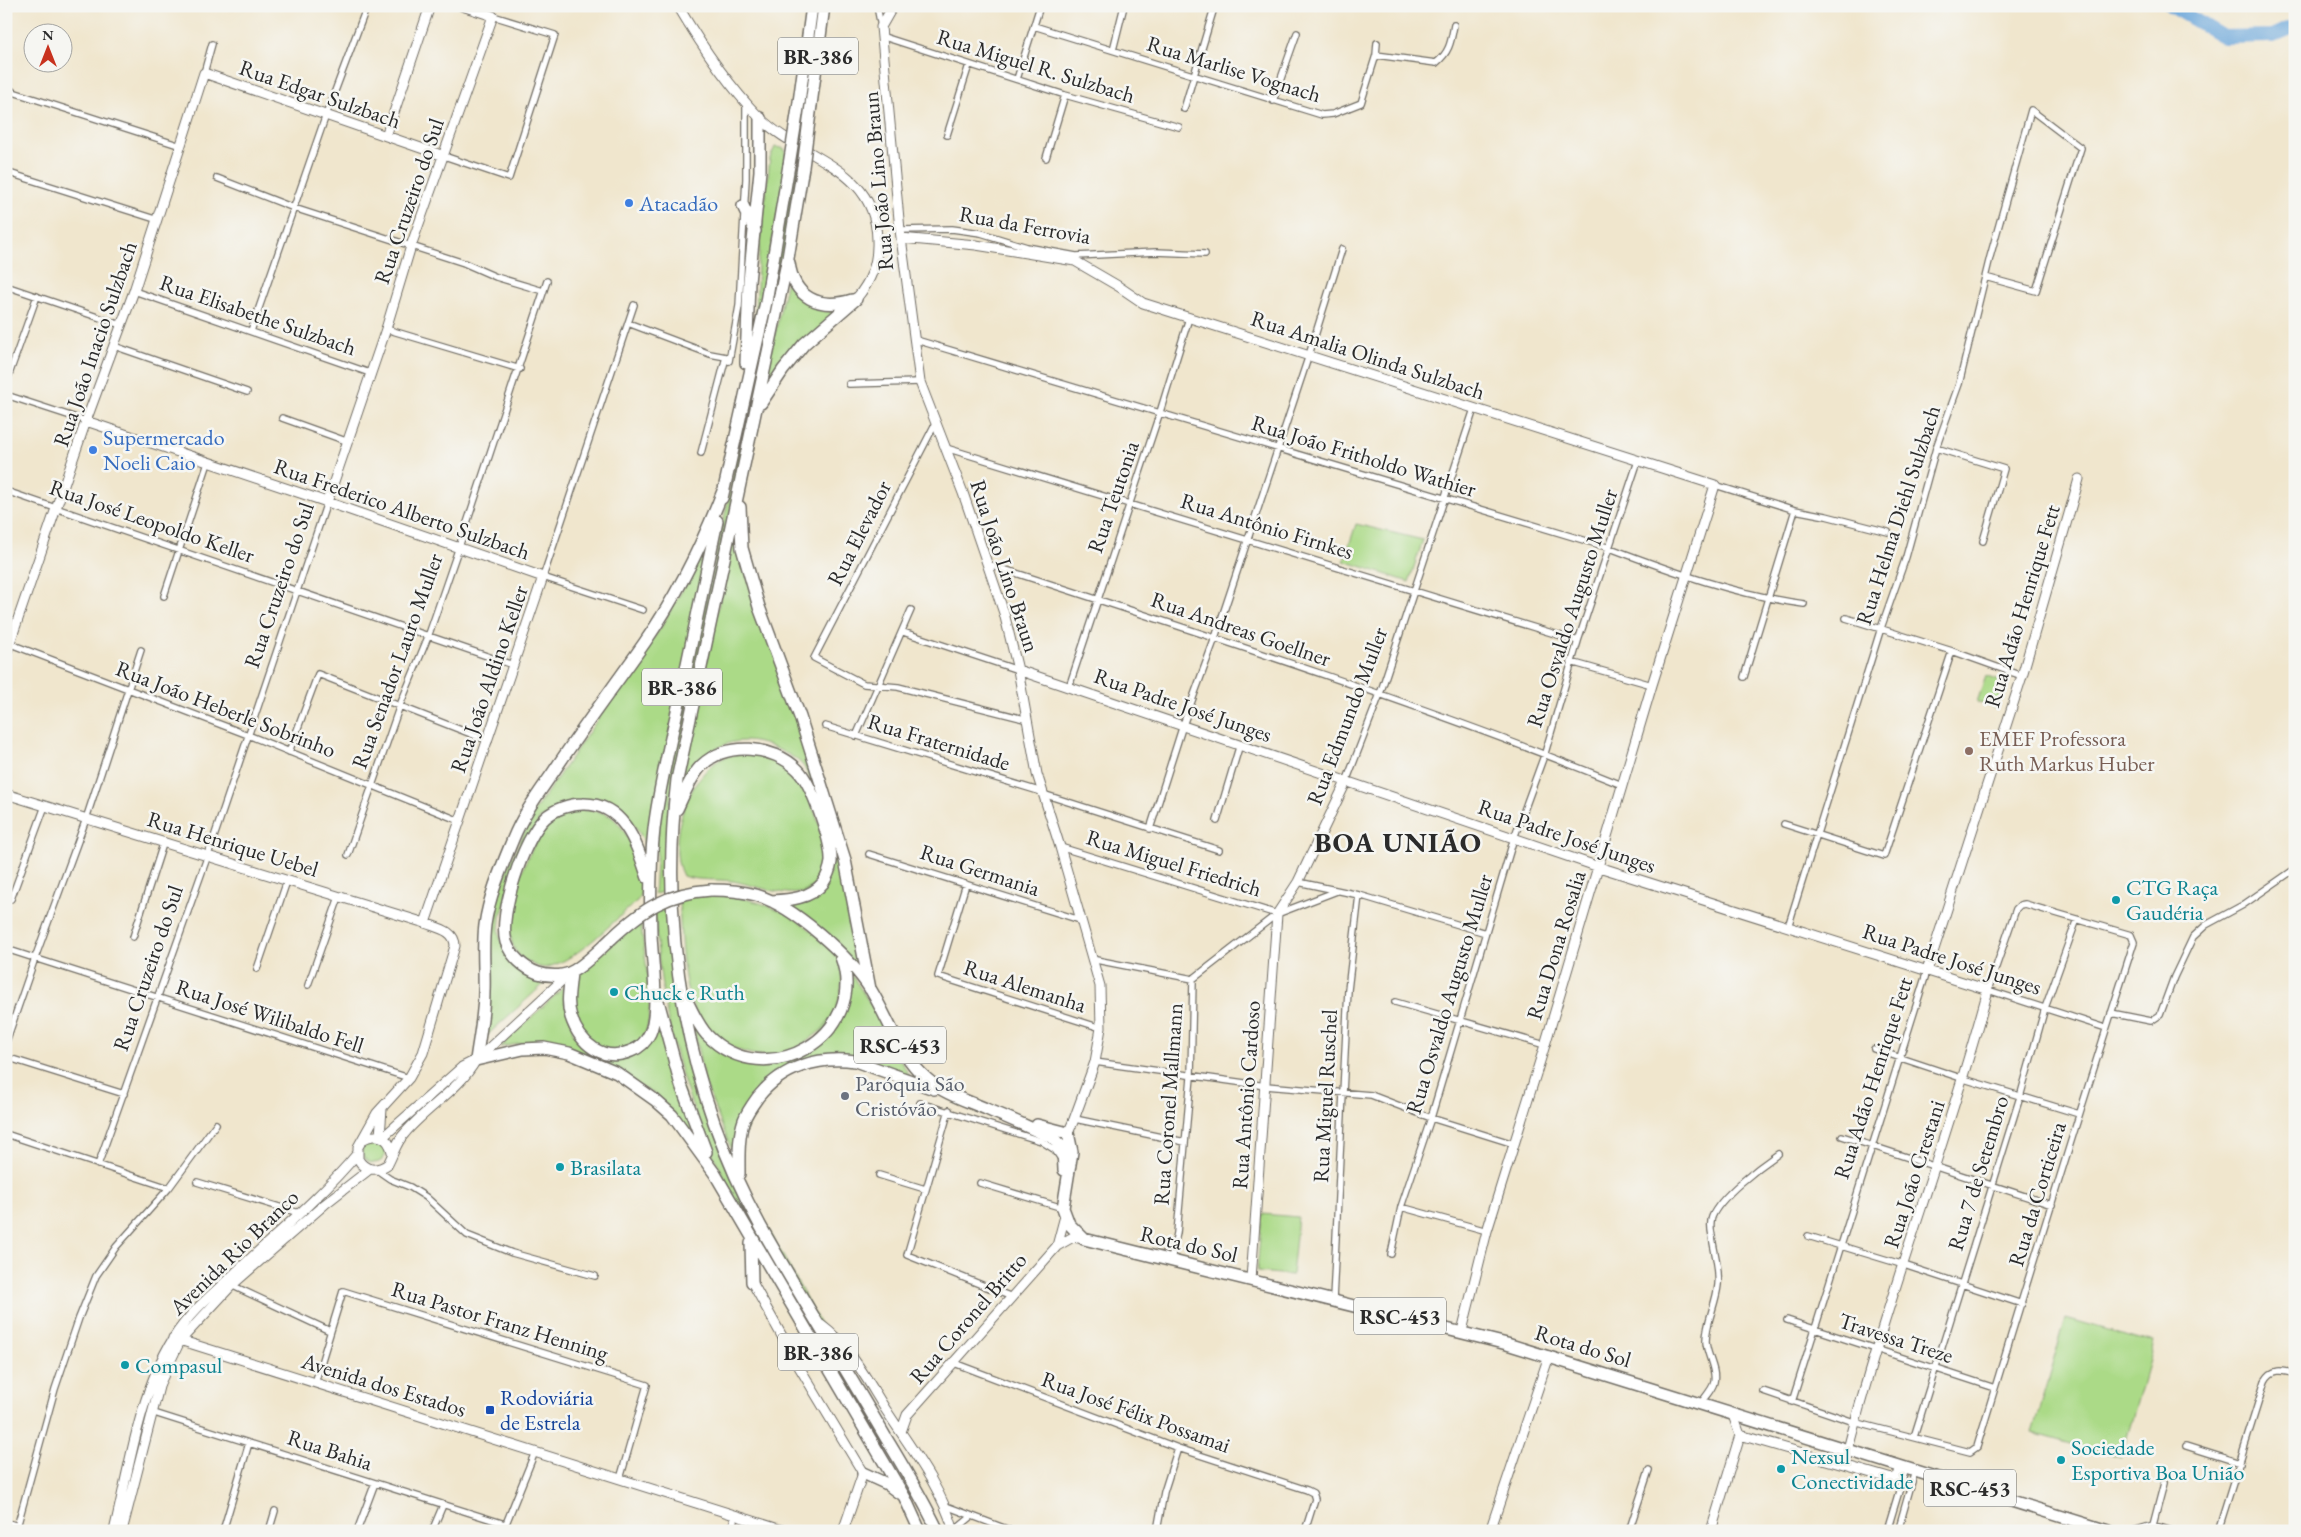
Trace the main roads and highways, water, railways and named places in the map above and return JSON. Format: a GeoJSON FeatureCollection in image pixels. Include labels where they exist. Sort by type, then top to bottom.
{"type":"FeatureCollection","features":[{"type":"Feature","properties":{"kind":"highway","name":"BR-386"},"geometry":{"type":"LineString","coordinates":[[812,6],[799,102],[766,302],[723,491],[663,776],[654,830],[650,884],[654,987],[681,1086],[715,1174],[905,1498],[920,1531]]}},
{"type":"Feature","properties":{"kind":"highway","name":"BR-386"},"geometry":{"type":"LineString","coordinates":[[824,6],[803,167],[788,258],[683,753],[672,820],[674,943],[690,1044],[701,1084],[738,1181],[761,1226],[912,1481],[938,1531]]}},
{"type":"Feature","properties":{"kind":"highway"},"geometry":{"type":"LineString","coordinates":[[745,389],[749,282],[760,171],[760,118]]}},
{"type":"Feature","properties":{"kind":"highway"},"geometry":{"type":"LineString","coordinates":[[743,206],[755,231]]}},
{"type":"Feature","properties":{"kind":"highway"},"geometry":{"type":"LineString","coordinates":[[757,409],[783,370],[804,344],[856,299],[829,305],[809,297],[796,287],[791,277],[788,258]]}},
{"type":"Feature","properties":{"kind":"highway"},"geometry":{"type":"LineString","coordinates":[[715,1174],[672,1115],[656,1100],[617,1073],[569,1053],[544,1048],[522,1049],[476,1060],[483,1012],[485,923],[513,838],[538,794],[591,716],[646,641],[685,579],[701,547],[723,491]]}},
{"type":"Feature","properties":{"kind":"highway"},"geometry":{"type":"LineString","coordinates":[[739,493],[742,548],[759,607],[800,718],[845,860],[870,989]]}},
{"type":"Feature","properties":{"kind":"highway"},"geometry":{"type":"LineString","coordinates":[[672,820],[694,776],[702,765],[718,754],[751,749],[774,754],[790,763],[799,771],[806,782],[817,808],[831,860],[828,873],[816,890],[793,900],[771,901]]}},
{"type":"Feature","properties":{"kind":"highway"},"geometry":{"type":"LineString","coordinates":[[650,884],[636,842],[625,824],[616,815],[605,809],[586,804],[567,806],[545,819],[534,832],[510,890],[505,913],[506,942],[513,955],[532,971],[552,976],[571,972],[568,996],[572,1019],[590,1047],[610,1056],[627,1053],[644,1043],[650,1033],[654,987]]}},
{"type":"Feature","properties":{"kind":"highway","name":"RSC-453"},"geometry":{"type":"LineString","coordinates":[[571,972],[628,923],[657,903],[682,893],[711,890],[740,891],[771,901],[804,922],[839,953],[870,989],[912,1064],[926,1079],[943,1092],[1053,1138],[1063,1148]]}},
{"type":"Feature","properties":{"kind":"highway"},"geometry":{"type":"LineString","coordinates":[[680,983],[700,1025],[718,1045],[732,1054],[746,1058],[767,1061],[780,1059],[809,1047],[836,1018],[845,988],[843,964],[839,953]]}},
{"type":"Feature","properties":{"kind":"highway"},"geometry":{"type":"LineString","coordinates":[[738,1181],[738,1154],[744,1119],[773,1080],[786,1072],[817,1062],[843,1059],[855,1061],[943,1092]]}},
{"type":"Feature","properties":{"kind":"highway","name":"RSC-453"},"geometry":{"type":"LineString","coordinates":[[992,1111],[1068,1133]]}},
{"type":"Feature","properties":{"kind":"highway"},"geometry":{"type":"LineString","coordinates":[[1022,1125],[1057,1134],[1068,1133]]}},
{"type":"Feature","properties":{"kind":"highway"},"geometry":{"type":"LineString","coordinates":[[1064,1208],[1063,1148],[1068,1133]]}},
{"type":"Feature","properties":{"kind":"highway"},"geometry":{"type":"LineString","coordinates":[[1064,1208],[1070,1177],[1072,1152],[1068,1133]]}},
{"type":"Feature","properties":{"kind":"highway","name":"Rota do Sol"},"geometry":{"type":"LineString","coordinates":[[1064,1208],[1073,1229],[1084,1239],[1462,1331],[1549,1356],[1848,1450],[1908,1472],[2104,1530]]}},
{"type":"Feature","properties":{"kind":"highway"},"geometry":{"type":"LineString","coordinates":[[749,1234],[753,1254],[752,1282]]}},
{"type":"Feature","properties":{"kind":"highway"},"geometry":{"type":"LineString","coordinates":[[863,1473],[887,1484],[905,1498]]}},
{"type":"Feature","properties":{"kind":"waterway"},"geometry":{"type":"LineString","coordinates":[[2171,6],[2224,37],[2272,36],[2295,26]]}},
{"type":"Feature","properties":{"kind":"place","name":"Atacadão"},"geometry":{"type":"Point","coordinates":[629,203]}},
{"type":"Feature","properties":{"kind":"place","name":"Supermercado Noeli Caio"},"geometry":{"type":"Point","coordinates":[93,450]}},
{"type":"Feature","properties":{"kind":"place","name":"EMEF Professora Ruth Markus Huber"},"geometry":{"type":"Point","coordinates":[1969,751]}},
{"type":"Feature","properties":{"kind":"place","name":"CTG Raça Gaudéria"},"geometry":{"type":"Point","coordinates":[2116,900]}},
{"type":"Feature","properties":{"kind":"place","name":"Chuck e Ruth"},"geometry":{"type":"Point","coordinates":[614,992]}},
{"type":"Feature","properties":{"kind":"place","name":"Paróquia São Cristóvão"},"geometry":{"type":"Point","coordinates":[845,1096]}},
{"type":"Feature","properties":{"kind":"place","name":"Brasilata"},"geometry":{"type":"Point","coordinates":[560,1167]}},
{"type":"Feature","properties":{"kind":"place","name":"Compasul"},"geometry":{"type":"Point","coordinates":[125,1365]}},
{"type":"Feature","properties":{"kind":"place","name":"Rodoviária de Estrela"},"geometry":{"type":"Point","coordinates":[490,1410]}},
{"type":"Feature","properties":{"kind":"place","name":"Sociedade Esportiva Boa União"},"geometry":{"type":"Point","coordinates":[2061,1460]}},
{"type":"Feature","properties":{"kind":"place","name":"Nexsul Conectividade"},"geometry":{"type":"Point","coordinates":[1781,1469]}},
{"type":"Feature","properties":{"kind":"district","name":"BOA UNIÃO"},"geometry":{"type":"Point","coordinates":[1398,842]}}]}
